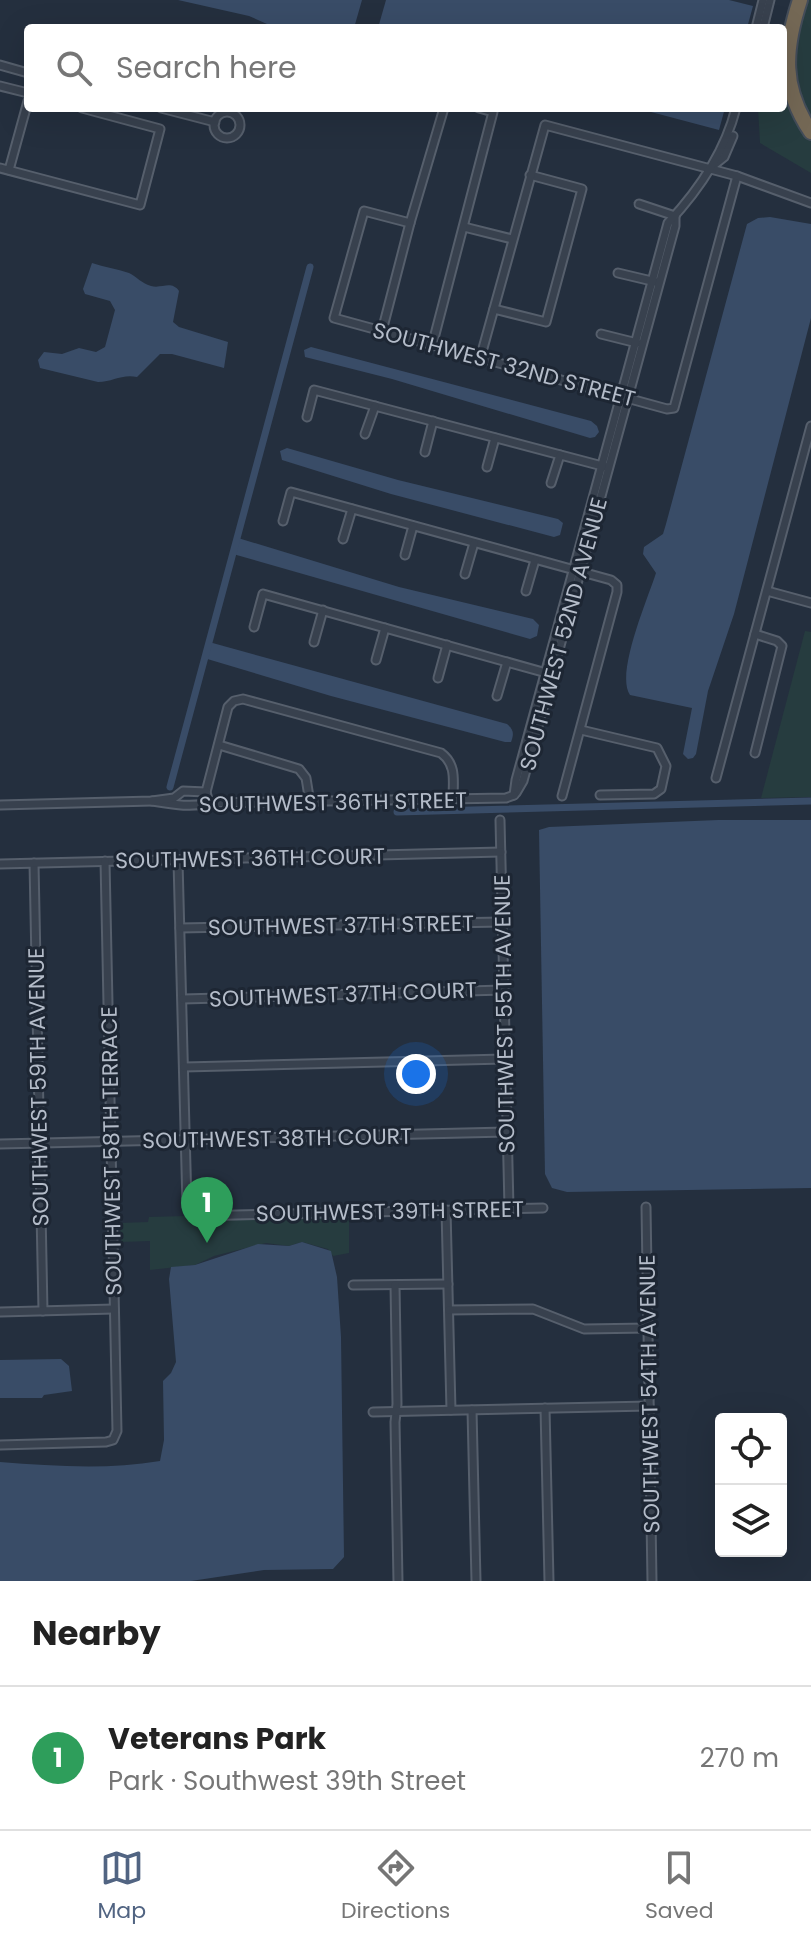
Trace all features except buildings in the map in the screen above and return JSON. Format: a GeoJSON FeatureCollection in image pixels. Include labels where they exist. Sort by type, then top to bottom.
{"type":"FeatureCollection","features":[{"type":"Feature","properties":{"kind":"highway"},"geometry":{"type":"LineString","coordinates":[[800,0],[791,33],[787,67],[792,94],[811,132]]}},
{"type":"Feature","properties":{"kind":"street"},"geometry":{"type":"LineString","coordinates":[[757,24],[763,0]]}},
{"type":"Feature","properties":{"kind":"street"},"geometry":{"type":"LineString","coordinates":[[764,24],[770,0]]}},
{"type":"Feature","properties":{"kind":"street"},"geometry":{"type":"LineString","coordinates":[[0,65],[24,72]]}},
{"type":"Feature","properties":{"kind":"street"},"geometry":{"type":"LineString","coordinates":[[0,86],[24,92]]}},
{"type":"Feature","properties":{"kind":"street"},"geometry":{"type":"LineString","coordinates":[[24,112],[4,169],[140,205],[160,129],[97,112]]}},
{"type":"Feature","properties":{"kind":"street"},"geometry":{"type":"LineString","coordinates":[[176,112],[215,122]]}},
{"type":"Feature","properties":{"kind":"street"},"geometry":{"type":"LineString","coordinates":[[382,331],[443,112]]}},
{"type":"Feature","properties":{"kind":"street"},"geometry":{"type":"LineString","coordinates":[[432,346],[493,112]]}},
{"type":"Feature","properties":{"kind":"street"},"geometry":{"type":"LineString","coordinates":[[709,169],[713,154],[736,112]]}},
{"type":"Feature","properties":{"kind":"street"},"geometry":{"type":"LineString","coordinates":[[709,169],[724,157],[737,112]]}},
{"type":"Feature","properties":{"kind":"street"},"geometry":{"type":"LineString","coordinates":[[480,359],[545,125],[737,176],[811,203]]}},
{"type":"Feature","properties":{"kind":"street","name":"SOUTHWEST 52ND AVENUE"},"geometry":{"type":"LineString","coordinates":[[514,795],[523,781],[576,571],[655,282],[675,226],[675,216],[709,169]]}},
{"type":"Feature","properties":{"kind":"street"},"geometry":{"type":"LineString","coordinates":[[494,309],[546,322],[582,189],[530,175]]}},
{"type":"Feature","properties":{"kind":"street","name":"SOUTHWEST 32ND STREET"},"geometry":{"type":"LineString","coordinates":[[410,223],[364,211],[334,318],[667,409],[674,408],[737,176]]}},
{"type":"Feature","properties":{"kind":"street"},"geometry":{"type":"LineString","coordinates":[[639,204],[675,216]]}},
{"type":"Feature","properties":{"kind":"street"},"geometry":{"type":"LineString","coordinates":[[464,227],[512,239]]}},
{"type":"Feature","properties":{"kind":"street"},"geometry":{"type":"LineString","coordinates":[[618,273],[655,282]]}},
{"type":"Feature","properties":{"kind":"street"},"geometry":{"type":"LineString","coordinates":[[601,334],[638,344]]}},
{"type":"Feature","properties":{"kind":"street"},"geometry":{"type":"LineString","coordinates":[[307,417],[314,390],[605,467]]}},
{"type":"Feature","properties":{"kind":"street"},"geometry":{"type":"LineString","coordinates":[[365,434],[375,406]]}},
{"type":"Feature","properties":{"kind":"street"},"geometry":{"type":"LineString","coordinates":[[425,452],[433,421]]}},
{"type":"Feature","properties":{"kind":"street"},"geometry":{"type":"LineString","coordinates":[[716,778],[811,426]]}},
{"type":"Feature","properties":{"kind":"street"},"geometry":{"type":"LineString","coordinates":[[487,467],[495,438]]}},
{"type":"Feature","properties":{"kind":"street"},"geometry":{"type":"LineString","coordinates":[[551,483],[560,455]]}},
{"type":"Feature","properties":{"kind":"street"},"geometry":{"type":"LineString","coordinates":[[283,521],[291,492],[611,580],[617,585],[562,796]]}},
{"type":"Feature","properties":{"kind":"street"},"geometry":{"type":"LineString","coordinates":[[343,539],[352,509]]}},
{"type":"Feature","properties":{"kind":"street"},"geometry":{"type":"LineString","coordinates":[[405,555],[413,526]]}},
{"type":"Feature","properties":{"kind":"street"},"geometry":{"type":"LineString","coordinates":[[465,574],[474,543]]}},
{"type":"Feature","properties":{"kind":"street"},"geometry":{"type":"LineString","coordinates":[[526,591],[535,560]]}},
{"type":"Feature","properties":{"kind":"street"},"geometry":{"type":"LineString","coordinates":[[767,591],[811,603]]}},
{"type":"Feature","properties":{"kind":"street"},"geometry":{"type":"LineString","coordinates":[[254,627],[263,594],[549,673]]}},
{"type":"Feature","properties":{"kind":"street"},"geometry":{"type":"LineString","coordinates":[[314,642],[323,610]]}},
{"type":"Feature","properties":{"kind":"street"},"geometry":{"type":"LineString","coordinates":[[376,660],[385,628]]}},
{"type":"Feature","properties":{"kind":"street"},"geometry":{"type":"LineString","coordinates":[[755,634],[777,641],[782,646],[755,753]]}},
{"type":"Feature","properties":{"kind":"street"},"geometry":{"type":"LineString","coordinates":[[438,678],[447,645]]}},
{"type":"Feature","properties":{"kind":"street"},"geometry":{"type":"LineString","coordinates":[[497,696],[507,662]]}},
{"type":"Feature","properties":{"kind":"street"},"geometry":{"type":"LineString","coordinates":[[209,803],[206,792],[228,707],[234,701],[243,699],[441,753],[453,767],[453,799]]}},
{"type":"Feature","properties":{"kind":"street"},"geometry":{"type":"LineString","coordinates":[[581,730],[657,748],[666,766],[661,789],[654,794],[600,795]]}},
{"type":"Feature","properties":{"kind":"street"},"geometry":{"type":"LineString","coordinates":[[219,745],[299,769],[306,778],[310,803]]}},
{"type":"Feature","properties":{"kind":"street","name":"SOUTHWEST 36TH STREET"},"geometry":{"type":"LineString","coordinates":[[0,805],[152,801],[174,798],[183,791],[206,792]]}},
{"type":"Feature","properties":{"kind":"street"},"geometry":{"type":"LineString","coordinates":[[187,804],[194,799],[197,791]]}},
{"type":"Feature","properties":{"kind":"street","name":"SOUTHWEST 36TH STREET"},"geometry":{"type":"LineString","coordinates":[[152,801],[174,805],[310,803],[506,798],[514,795]]}},
{"type":"Feature","properties":{"kind":"street","name":"SOUTHWEST 55TH AVENUE"},"geometry":{"type":"LineString","coordinates":[[500,820],[509,1208]]}},
{"type":"Feature","properties":{"kind":"street","name":"SOUTHWEST 36TH COURT"},"geometry":{"type":"LineString","coordinates":[[0,864],[501,852]]}},
{"type":"Feature","properties":{"kind":"street","name":"SOUTHWEST 58TH TERRACE"},"geometry":{"type":"LineString","coordinates":[[0,1445],[101,1443],[113,1440],[117,1431],[105,861]]}},
{"type":"Feature","properties":{"kind":"street"},"geometry":{"type":"LineString","coordinates":[[178,861],[185,1142]]}},
{"type":"Feature","properties":{"kind":"street","name":"SOUTHWEST 59TH AVENUE"},"geometry":{"type":"LineString","coordinates":[[34,863],[43,1311]]}},
{"type":"Feature","properties":{"kind":"street","name":"SOUTHWEST 37TH STREET"},"geometry":{"type":"LineString","coordinates":[[180,928],[502,922]]}},
{"type":"Feature","properties":{"kind":"street","name":"SOUTHWEST 37TH COURT"},"geometry":{"type":"LineString","coordinates":[[183,999],[503,990]]}},
{"type":"Feature","properties":{"kind":"street"},"geometry":{"type":"LineString","coordinates":[[184,1067],[504,1059]]}},
{"type":"Feature","properties":{"kind":"street","name":"SOUTHWEST 38TH COURT"},"geometry":{"type":"LineString","coordinates":[[0,1144],[506,1132]]}},
{"type":"Feature","properties":{"kind":"street","name":"SOUTHWEST 39TH STREET"},"geometry":{"type":"LineString","coordinates":[[185,1142],[187,1206],[190,1213],[196,1216],[543,1208]]}},
{"type":"Feature","properties":{"kind":"street","name":"SOUTHWEST 54TH AVENUE"},"geometry":{"type":"LineString","coordinates":[[646,1207],[652,1581]]}},
{"type":"Feature","properties":{"kind":"street"},"geometry":{"type":"LineString","coordinates":[[446,1210],[451,1410]]}},
{"type":"Feature","properties":{"kind":"street"},"geometry":{"type":"LineString","coordinates":[[353,1285],[448,1284]]}},
{"type":"Feature","properties":{"kind":"street"},"geometry":{"type":"LineString","coordinates":[[395,1285],[398,1581]]}},
{"type":"Feature","properties":{"kind":"street"},"geometry":{"type":"LineString","coordinates":[[0,1312],[114,1309]]}},
{"type":"Feature","properties":{"kind":"street"},"geometry":{"type":"LineString","coordinates":[[449,1310],[533,1309],[584,1329],[647,1328]]}},
{"type":"Feature","properties":{"kind":"street"},"geometry":{"type":"LineString","coordinates":[[373,1412],[649,1406]]}},
{"type":"Feature","properties":{"kind":"street"},"geometry":{"type":"LineString","coordinates":[[545,1408],[549,1581]]}},
{"type":"Feature","properties":{"kind":"street"},"geometry":{"type":"LineString","coordinates":[[472,1410],[476,1581]]}},
{"type":"Feature","properties":{"kind":"green space"},"geometry":{"type":"Polygon","coordinates":[[[807,0],[811,0],[811,173],[760,143],[758,112],[787,112],[787,62],[794,52],[797,25],[807,0]]]}},
{"type":"Feature","properties":{"kind":"green space"},"geometry":{"type":"Polygon","coordinates":[[[805,631],[811,632],[811,797],[761,798],[805,631]]]}},
{"type":"Feature","properties":{"kind":"green space"},"geometry":{"type":"Polygon","coordinates":[[[186,1216],[190,1220],[349,1216],[349,1253],[333,1256],[328,1249],[302,1242],[289,1246],[266,1243],[214,1256],[195,1265],[150,1270],[150,1241],[121,1242],[120,1223],[148,1222],[149,1217],[186,1216]]]}},
{"type":"Feature","properties":{"kind":"water"},"geometry":{"type":"Polygon","coordinates":[[[178,0],[362,0],[355,24],[267,24],[249,16],[178,0]]]}},
{"type":"Feature","properties":{"kind":"water"},"geometry":{"type":"Polygon","coordinates":[[[386,0],[729,0],[753,6],[748,24],[379,24],[386,0]]]}},
{"type":"Feature","properties":{"kind":"water"},"geometry":{"type":"Polygon","coordinates":[[[651,112],[724,112],[719,130],[651,112]]]}},
{"type":"Feature","properties":{"kind":"water"},"geometry":{"type":"Polygon","coordinates":[[[758,218],[811,224],[811,318],[734,614],[708,691],[696,754],[688,759],[683,754],[692,708],[630,695],[626,685],[630,654],[656,573],[643,554],[644,547],[663,534],[747,224],[758,218]]]}},
{"type":"Feature","properties":{"kind":"water"},"geometry":{"type":"Polygon","coordinates":[[[92,263],[129,273],[151,286],[170,285],[176,288],[179,291],[173,322],[179,327],[228,342],[224,368],[172,354],[160,354],[137,377],[98,382],[40,368],[38,360],[44,352],[62,354],[79,348],[96,352],[105,347],[115,310],[110,301],[85,294],[83,289],[92,263]]]}},
{"type":"Feature","properties":{"kind":"water"},"geometry":{"type":"Polygon","coordinates":[[[311,347],[591,421],[599,432],[590,438],[392,379],[305,357],[304,350],[311,347]]]}},
{"type":"Feature","properties":{"kind":"water"},"geometry":{"type":"Polygon","coordinates":[[[287,448],[398,480],[558,519],[563,523],[560,535],[554,537],[391,494],[282,460],[280,451],[287,448]]]}},
{"type":"Feature","properties":{"kind":"water"},"geometry":{"type":"Polygon","coordinates":[[[238,538],[399,587],[533,619],[539,625],[537,636],[530,639],[233,554],[238,538]]]}},
{"type":"Feature","properties":{"kind":"water"},"geometry":{"type":"Polygon","coordinates":[[[209,642],[507,724],[512,730],[512,739],[505,742],[331,696],[204,658],[209,642]]]}},
{"type":"Feature","properties":{"kind":"water"},"geometry":{"type":"Polygon","coordinates":[[[718,820],[811,820],[811,1188],[567,1192],[552,1188],[545,1174],[539,830],[549,827],[718,820]]]}},
{"type":"Feature","properties":{"kind":"water"},"geometry":{"type":"Polygon","coordinates":[[[302,1242],[331,1251],[337,1277],[341,1337],[344,1557],[333,1569],[264,1570],[191,1581],[0,1581],[0,1462],[100,1466],[160,1461],[164,1440],[163,1381],[176,1362],[169,1279],[171,1267],[195,1265],[258,1244],[289,1246],[302,1242]]]}},
{"type":"Feature","properties":{"kind":"water"},"geometry":{"type":"Polygon","coordinates":[[[61,1359],[69,1366],[72,1391],[44,1395],[42,1398],[0,1398],[0,1360],[61,1359]]]}},
{"type":"Feature","properties":{"kind":"waterway"},"geometry":{"type":"LineString","coordinates":[[170,787],[310,267]]}},
{"type":"Feature","properties":{"kind":"waterway"},"geometry":{"type":"LineString","coordinates":[[397,812],[811,801]]}},
{"type":"Feature","properties":{"kind":"place","name":"Veterans Park"},"geometry":{"type":"Point","coordinates":[207,1243]}}]}
